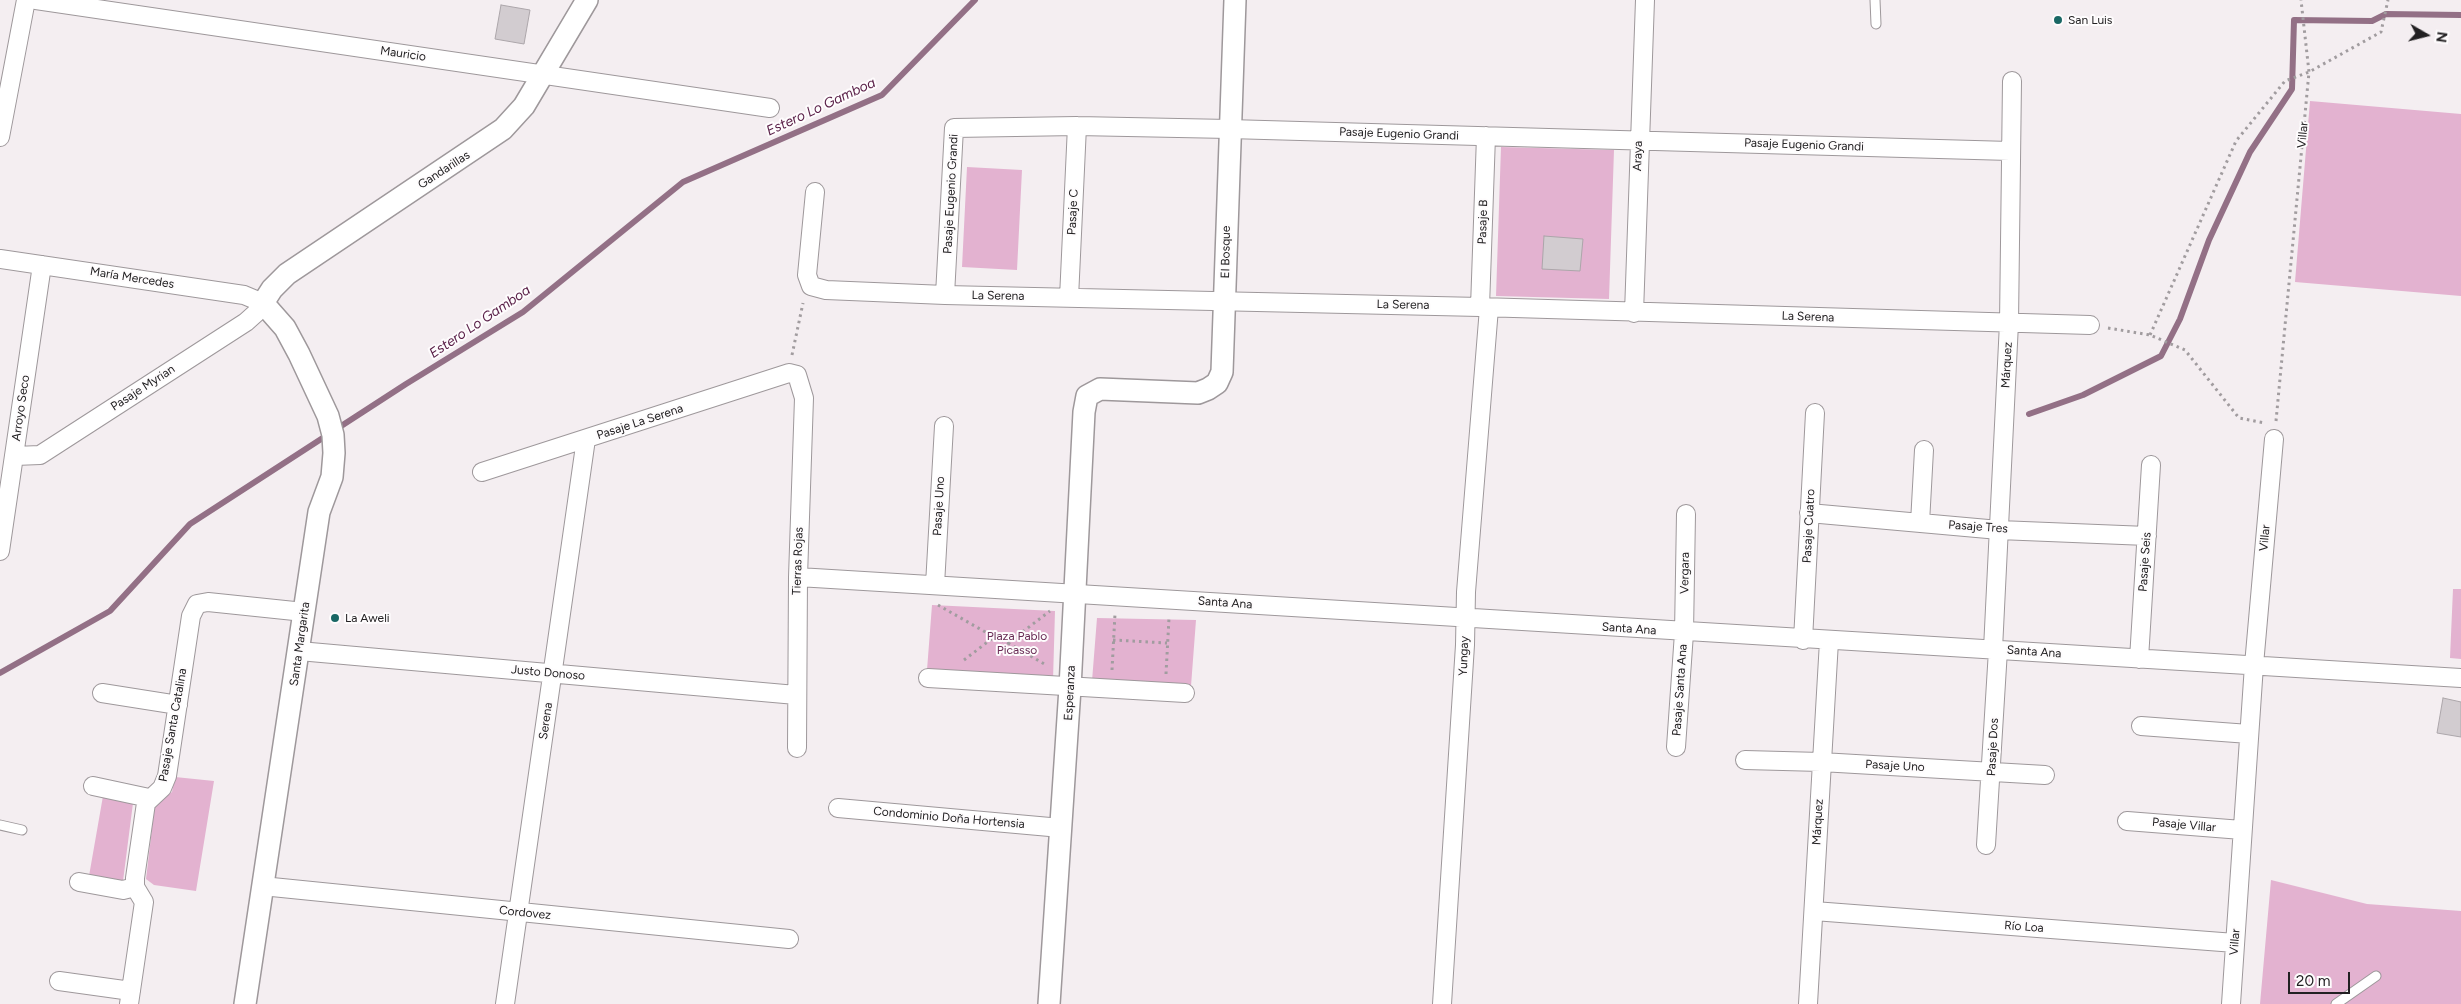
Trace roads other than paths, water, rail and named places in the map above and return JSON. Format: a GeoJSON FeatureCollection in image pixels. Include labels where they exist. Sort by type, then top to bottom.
{"type":"FeatureCollection","features":[{"type":"Feature","properties":{"kind":"street"},"geometry":{"type":"LineString","coordinates":[[0,137],[26,0]]}},
{"type":"Feature","properties":{"kind":"street","name":"Mauricio"},"geometry":{"type":"LineString","coordinates":[[36,0],[770,108]]}},
{"type":"Feature","properties":{"kind":"street","name":"Gandarillas"},"geometry":{"type":"LineString","coordinates":[[263,303],[272,289],[287,274],[503,129],[524,106],[588,0]]}},
{"type":"Feature","properties":{"kind":"street","name":"El Bosque"},"geometry":{"type":"LineString","coordinates":[[1100,389],[1198,393],[1217,383],[1222,372],[1235,0]]}},
{"type":"Feature","properties":{"kind":"street","name":"Araya"},"geometry":{"type":"LineString","coordinates":[[1634,313],[1645,0]]}},
{"type":"Feature","properties":{"kind":"street","name":"Márquez"},"geometry":{"type":"LineString","coordinates":[[1996,649],[1999,530],[2009,323],[2012,81]]}},
{"type":"Feature","properties":{"kind":"street","name":"Pasaje Eugenio Grandi"},"geometry":{"type":"LineString","coordinates":[[945,295],[954,128],[1077,126],[1229,129],[2010,151]]}},
{"type":"Feature","properties":{"kind":"street","name":"Pasaje C"},"geometry":{"type":"LineString","coordinates":[[1069,298],[1077,126]]}},
{"type":"Feature","properties":{"kind":"street","name":"Pasaje B"},"geometry":{"type":"LineString","coordinates":[[1485,307],[1486,136]]}},
{"type":"Feature","properties":{"kind":"street","name":"La Serena"},"geometry":{"type":"LineString","coordinates":[[815,192],[807,275],[812,286],[826,290],[945,295],[1485,307],[2090,326]]}},
{"type":"Feature","properties":{"kind":"street","name":"María Mercedes"},"geometry":{"type":"LineString","coordinates":[[0,259],[244,295],[263,303]]}},
{"type":"Feature","properties":{"kind":"street","name":"Arroyo Seco"},"geometry":{"type":"LineString","coordinates":[[0,551],[42,265]]}},
{"type":"Feature","properties":{"kind":"street","name":"Santa Margarita"},"geometry":{"type":"LineString","coordinates":[[245,1004],[319,512],[332,477],[334,453],[333,435],[328,416],[286,328],[263,303]]}},
{"type":"Feature","properties":{"kind":"street","name":"Pasaje Myrian"},"geometry":{"type":"LineString","coordinates":[[14,456],[40,454],[246,322],[256,314],[263,303]]}},
{"type":"Feature","properties":{"kind":"street","name":"Yungay"},"geometry":{"type":"LineString","coordinates":[[1442,1004],[1485,307]]}},
{"type":"Feature","properties":{"kind":"street","name":"Pasaje La Serena"},"geometry":{"type":"LineString","coordinates":[[482,472],[793,374]]}},
{"type":"Feature","properties":{"kind":"street","name":"Tierras Rojas"},"geometry":{"type":"LineString","coordinates":[[793,374],[804,398],[798,577],[796,748]]}},
{"type":"Feature","properties":{"kind":"street","name":"Esperanza"},"geometry":{"type":"LineString","coordinates":[[1049,1004],[1070,688],[1084,412],[1088,396],[1100,389]]}},
{"type":"Feature","properties":{"kind":"street","name":"Pasaje Cuatro"},"geometry":{"type":"LineString","coordinates":[[1803,640],[1815,412]]}},
{"type":"Feature","properties":{"kind":"street","name":"Pasaje Uno"},"geometry":{"type":"LineString","coordinates":[[935,585],[944,426]]}},
{"type":"Feature","properties":{"kind":"street","name":"Villar"},"geometry":{"type":"LineString","coordinates":[[2231,1004],[2254,665],[2275,432]]}},
{"type":"Feature","properties":{"kind":"street","name":"Serena"},"geometry":{"type":"LineString","coordinates":[[505,1004],[586,439]]}},
{"type":"Feature","properties":{"kind":"street"},"geometry":{"type":"LineString","coordinates":[[1920,523],[1924,450]]}},
{"type":"Feature","properties":{"kind":"street","name":"Pasaje Seis"},"geometry":{"type":"LineString","coordinates":[[2139,659],[2151,465]]}},
{"type":"Feature","properties":{"kind":"street","name":"Pasaje Tres"},"geometry":{"type":"LineString","coordinates":[[1809,513],[1999,530],[2147,536]]}},
{"type":"Feature","properties":{"kind":"street","name":"Vergara"},"geometry":{"type":"LineString","coordinates":[[1684,633],[1686,514]]}},
{"type":"Feature","properties":{"kind":"street","name":"Santa Ana"},"geometry":{"type":"LineString","coordinates":[[798,577],[1170,599],[1684,633],[1996,649],[2461,678]]}},
{"type":"Feature","properties":{"kind":"street","name":"Pasaje Santa Catalina"},"geometry":{"type":"LineString","coordinates":[[130,998],[144,902],[135,887],[145,812],[149,798],[162,788],[167,776],[191,616],[197,604],[208,602],[304,612]]}},
{"type":"Feature","properties":{"kind":"street","name":"Pasaje Santa Ana"},"geometry":{"type":"LineString","coordinates":[[1676,747],[1684,633]]}},
{"type":"Feature","properties":{"kind":"street","name":"Márquez"},"geometry":{"type":"LineString","coordinates":[[1808,1004],[1821,762],[1830,641]]}},
{"type":"Feature","properties":{"kind":"street","name":"Pasaje Dos"},"geometry":{"type":"LineString","coordinates":[[1986,845],[1992,771],[1996,649]]}},
{"type":"Feature","properties":{"kind":"street","name":"Justo Donoso"},"geometry":{"type":"LineString","coordinates":[[299,651],[796,695]]}},
{"type":"Feature","properties":{"kind":"street"},"geometry":{"type":"LineString","coordinates":[[934,679],[1185,693]]}},
{"type":"Feature","properties":{"kind":"street"},"geometry":{"type":"LineString","coordinates":[[102,693],[178,705]]}},
{"type":"Feature","properties":{"kind":"street"},"geometry":{"type":"LineString","coordinates":[[2141,726],[2249,734]]}},
{"type":"Feature","properties":{"kind":"street","name":"Pasaje Uno"},"geometry":{"type":"LineString","coordinates":[[1745,760],[1821,762],[2045,775]]}},
{"type":"Feature","properties":{"kind":"street"},"geometry":{"type":"LineString","coordinates":[[93,786],[149,798]]}},
{"type":"Feature","properties":{"kind":"street","name":"Condominio Doña Hortensia"},"geometry":{"type":"LineString","coordinates":[[838,808],[1061,828]]}},
{"type":"Feature","properties":{"kind":"street","name":"Pasaje Villar"},"geometry":{"type":"LineString","coordinates":[[2127,821],[2242,830]]}},
{"type":"Feature","properties":{"kind":"street"},"geometry":{"type":"LineString","coordinates":[[79,882],[123,890],[135,887]]}},
{"type":"Feature","properties":{"kind":"street","name":"Cordovez"},"geometry":{"type":"LineString","coordinates":[[262,886],[789,939]]}},
{"type":"Feature","properties":{"kind":"street","name":"Río Loa"},"geometry":{"type":"LineString","coordinates":[[1814,911],[2235,943]]}},
{"type":"Feature","properties":{"kind":"street"},"geometry":{"type":"LineString","coordinates":[[59,981],[130,998]]}},
{"type":"Feature","properties":{"kind":"lane"},"geometry":{"type":"LineString","coordinates":[[1875,0],[1876,24]]}},
{"type":"Feature","properties":{"kind":"lane"},"geometry":{"type":"LineString","coordinates":[[0,825],[22,830]]}},
{"type":"Feature","properties":{"kind":"lane"},"geometry":{"type":"LineString","coordinates":[[2336,1004],[2376,976]]}},
{"type":"Feature","properties":{"kind":"waterway","name":"Estero Lo Gamboa"},"geometry":{"type":"LineString","coordinates":[[0,673],[110,611],[190,524],[406,384],[523,312],[683,182],[882,95],[975,0]]}},
{"type":"Feature","properties":{"kind":"waterway"},"geometry":{"type":"LineString","coordinates":[[2029,414],[2083,395],[2161,356],[2180,319],[2209,240],[2250,152],[2292,89],[2294,20],[2372,21],[2386,14],[2461,15]]}},
{"type":"Feature","properties":{"kind":"place","name":"San Luis"},"geometry":{"type":"Point","coordinates":[2058,20]}},
{"type":"Feature","properties":{"kind":"place","name":"La Aweli"},"geometry":{"type":"Point","coordinates":[335,618]}},
{"type":"Feature","properties":{"kind":"park label","name":"Plaza Pablo Picasso"},"geometry":{"type":"Point","coordinates":[1017,643]}}]}
